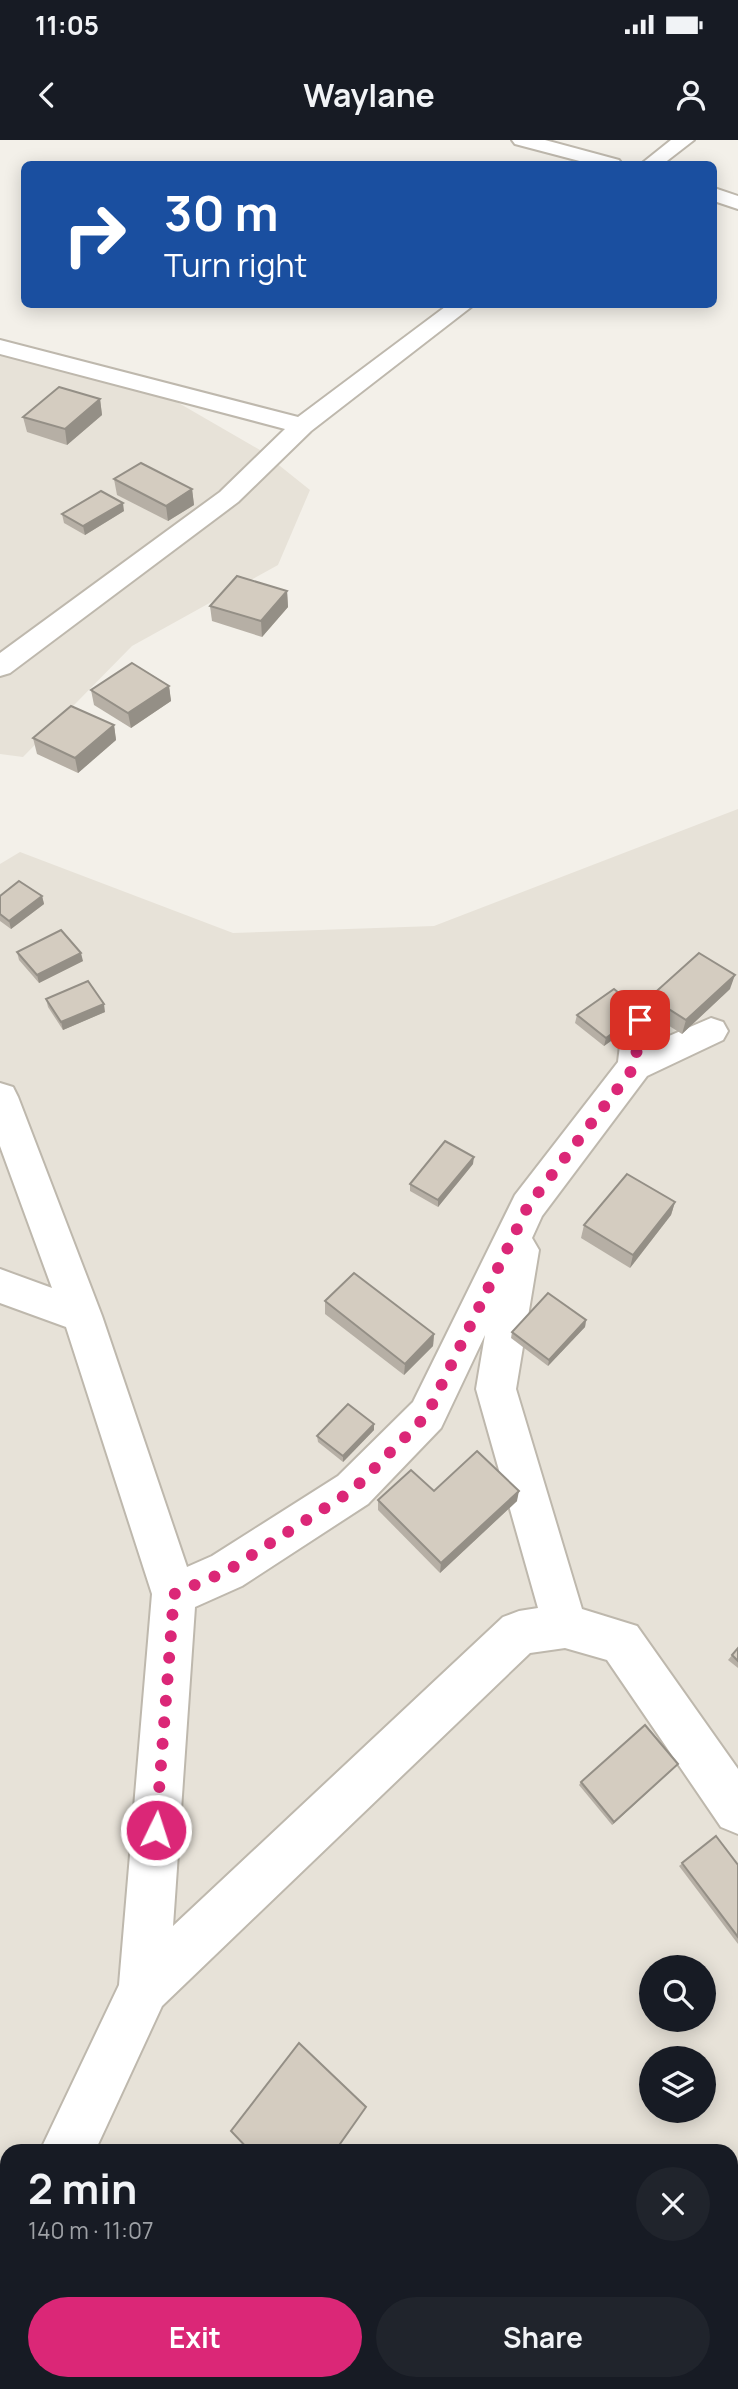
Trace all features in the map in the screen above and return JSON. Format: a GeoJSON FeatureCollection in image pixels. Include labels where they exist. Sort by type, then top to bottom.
{"type":"FeatureCollection","features":[{"type":"Feature","properties":{"kind":"street"},"geometry":{"type":"LineString","coordinates":[[522,140],[601,161]]}},
{"type":"Feature","properties":{"kind":"street"},"geometry":{"type":"LineString","coordinates":[[655,161],[684,140]]}},
{"type":"Feature","properties":{"kind":"street"},"geometry":{"type":"LineString","coordinates":[[717,195],[738,203]]}},
{"type":"Feature","properties":{"kind":"street"},"geometry":{"type":"LineString","coordinates":[[0,667],[229,497],[302,426],[459,308]]}},
{"type":"Feature","properties":{"kind":"street"},"geometry":{"type":"LineString","coordinates":[[0,347],[302,426]]}},
{"type":"Feature","properties":{"kind":"street"},"geometry":{"type":"LineString","coordinates":[[635,1066],[640,1020]]}},
{"type":"Feature","properties":{"kind":"street"},"geometry":{"type":"LineString","coordinates":[[174,1594],[227,1571],[353,1490],[427,1415],[528,1206],[635,1066],[712,1031]]}},
{"type":"Feature","properties":{"kind":"street"},"geometry":{"type":"LineString","coordinates":[[0,1097],[82,1316],[174,1594],[144,1988],[70,2144]]}},
{"type":"Feature","properties":{"kind":"street"},"geometry":{"type":"LineString","coordinates":[[528,1206],[496,1389],[565,1626]]}},
{"type":"Feature","properties":{"kind":"street"},"geometry":{"type":"LineString","coordinates":[[0,1286],[82,1316]]}},
{"type":"Feature","properties":{"kind":"street"},"geometry":{"type":"LineString","coordinates":[[144,1988],[519,1633],[565,1626],[621,1642],[738,1810]]}},
{"type":"Feature","properties":{"kind":"shaded area"},"geometry":{"type":"Polygon","coordinates":[[[0,355],[170,398],[260,450],[310,490],[278,565],[132,646],[23,757],[0,754],[0,355]]]}},
{"type":"Feature","properties":{"kind":"shaded area"},"geometry":{"type":"Polygon","coordinates":[[[738,809],[738,2144],[0,2144],[0,864],[20,852],[233,933],[434,926],[738,809]]]}},
{"type":"Feature","properties":{"kind":"building"},"geometry":{"type":"Polygon","coordinates":[[[59,387],[100,399],[65,429],[23,417],[59,387]]]}},
{"type":"Feature","properties":{"kind":"building"},"geometry":{"type":"Polygon","coordinates":[[[141,463],[192,489],[166,506],[114,479],[141,463]]]}},
{"type":"Feature","properties":{"kind":"building"},"geometry":{"type":"Polygon","coordinates":[[[101,491],[123,503],[83,526],[62,514],[101,491]]]}},
{"type":"Feature","properties":{"kind":"building"},"geometry":{"type":"Polygon","coordinates":[[[237,576],[287,591],[261,621],[210,606],[237,576]]]}},
{"type":"Feature","properties":{"kind":"building"},"geometry":{"type":"Polygon","coordinates":[[[132,663],[169,686],[128,713],[91,690],[132,663]]]}},
{"type":"Feature","properties":{"kind":"building"},"geometry":{"type":"Polygon","coordinates":[[[71,706],[114,725],[75,758],[33,738],[71,706]]]}},
{"type":"Feature","properties":{"kind":"building"},"geometry":{"type":"Polygon","coordinates":[[[19,881],[42,896],[9,921],[0,914],[0,896],[19,881]]]}},
{"type":"Feature","properties":{"kind":"building"},"geometry":{"type":"Polygon","coordinates":[[[61,930],[81,953],[37,975],[17,952],[61,930]]]}},
{"type":"Feature","properties":{"kind":"building"},"geometry":{"type":"Polygon","coordinates":[[[699,953],[735,975],[686,1020],[650,997],[699,953]]]}},
{"type":"Feature","properties":{"kind":"building"},"geometry":{"type":"Polygon","coordinates":[[[88,981],[104,1004],[61,1022],[46,999],[88,981]]]}},
{"type":"Feature","properties":{"kind":"building"},"geometry":{"type":"Polygon","coordinates":[[[614,989],[642,1012],[606,1038],[577,1015],[614,989]]]}},
{"type":"Feature","properties":{"kind":"building"},"geometry":{"type":"Polygon","coordinates":[[[445,1141],[474,1157],[438,1200],[410,1184],[445,1141]]]}},
{"type":"Feature","properties":{"kind":"building"},"geometry":{"type":"Polygon","coordinates":[[[627,1174],[675,1202],[633,1255],[584,1225],[627,1174]]]}},
{"type":"Feature","properties":{"kind":"building"},"geometry":{"type":"Polygon","coordinates":[[[354,1273],[434,1334],[405,1364],[325,1301],[354,1273]]]}},
{"type":"Feature","properties":{"kind":"building"},"geometry":{"type":"Polygon","coordinates":[[[548,1293],[586,1320],[549,1360],[512,1332],[548,1293]]]}},
{"type":"Feature","properties":{"kind":"building"},"geometry":{"type":"Polygon","coordinates":[[[348,1404],[374,1424],[343,1456],[317,1436],[348,1404]]]}},
{"type":"Feature","properties":{"kind":"building"},"geometry":{"type":"Polygon","coordinates":[[[477,1451],[519,1491],[441,1563],[378,1500],[411,1470],[434,1491],[477,1451]]]}},
{"type":"Feature","properties":{"kind":"building"},"geometry":{"type":"Polygon","coordinates":[[[738,1648],[738,1661],[732,1655],[738,1648]]]}},
{"type":"Feature","properties":{"kind":"building"},"geometry":{"type":"Polygon","coordinates":[[[645,1725],[678,1764],[614,1822],[581,1782],[645,1725]]]}},
{"type":"Feature","properties":{"kind":"building"},"geometry":{"type":"Polygon","coordinates":[[[716,1836],[738,1865],[738,1937],[682,1863],[716,1836]]]}},
{"type":"Feature","properties":{"kind":"building"},"geometry":{"type":"Polygon","coordinates":[[[299,2043],[366,2107],[340,2144],[243,2144],[231,2131],[299,2043]]]}},
{"type":"Feature","properties":{"kind":"route"},"geometry":{"type":"LineString","coordinates":[[156,1830],[174,1594],[227,1571],[353,1490],[427,1415],[528,1206],[635,1066],[640,1020]]}}]}
